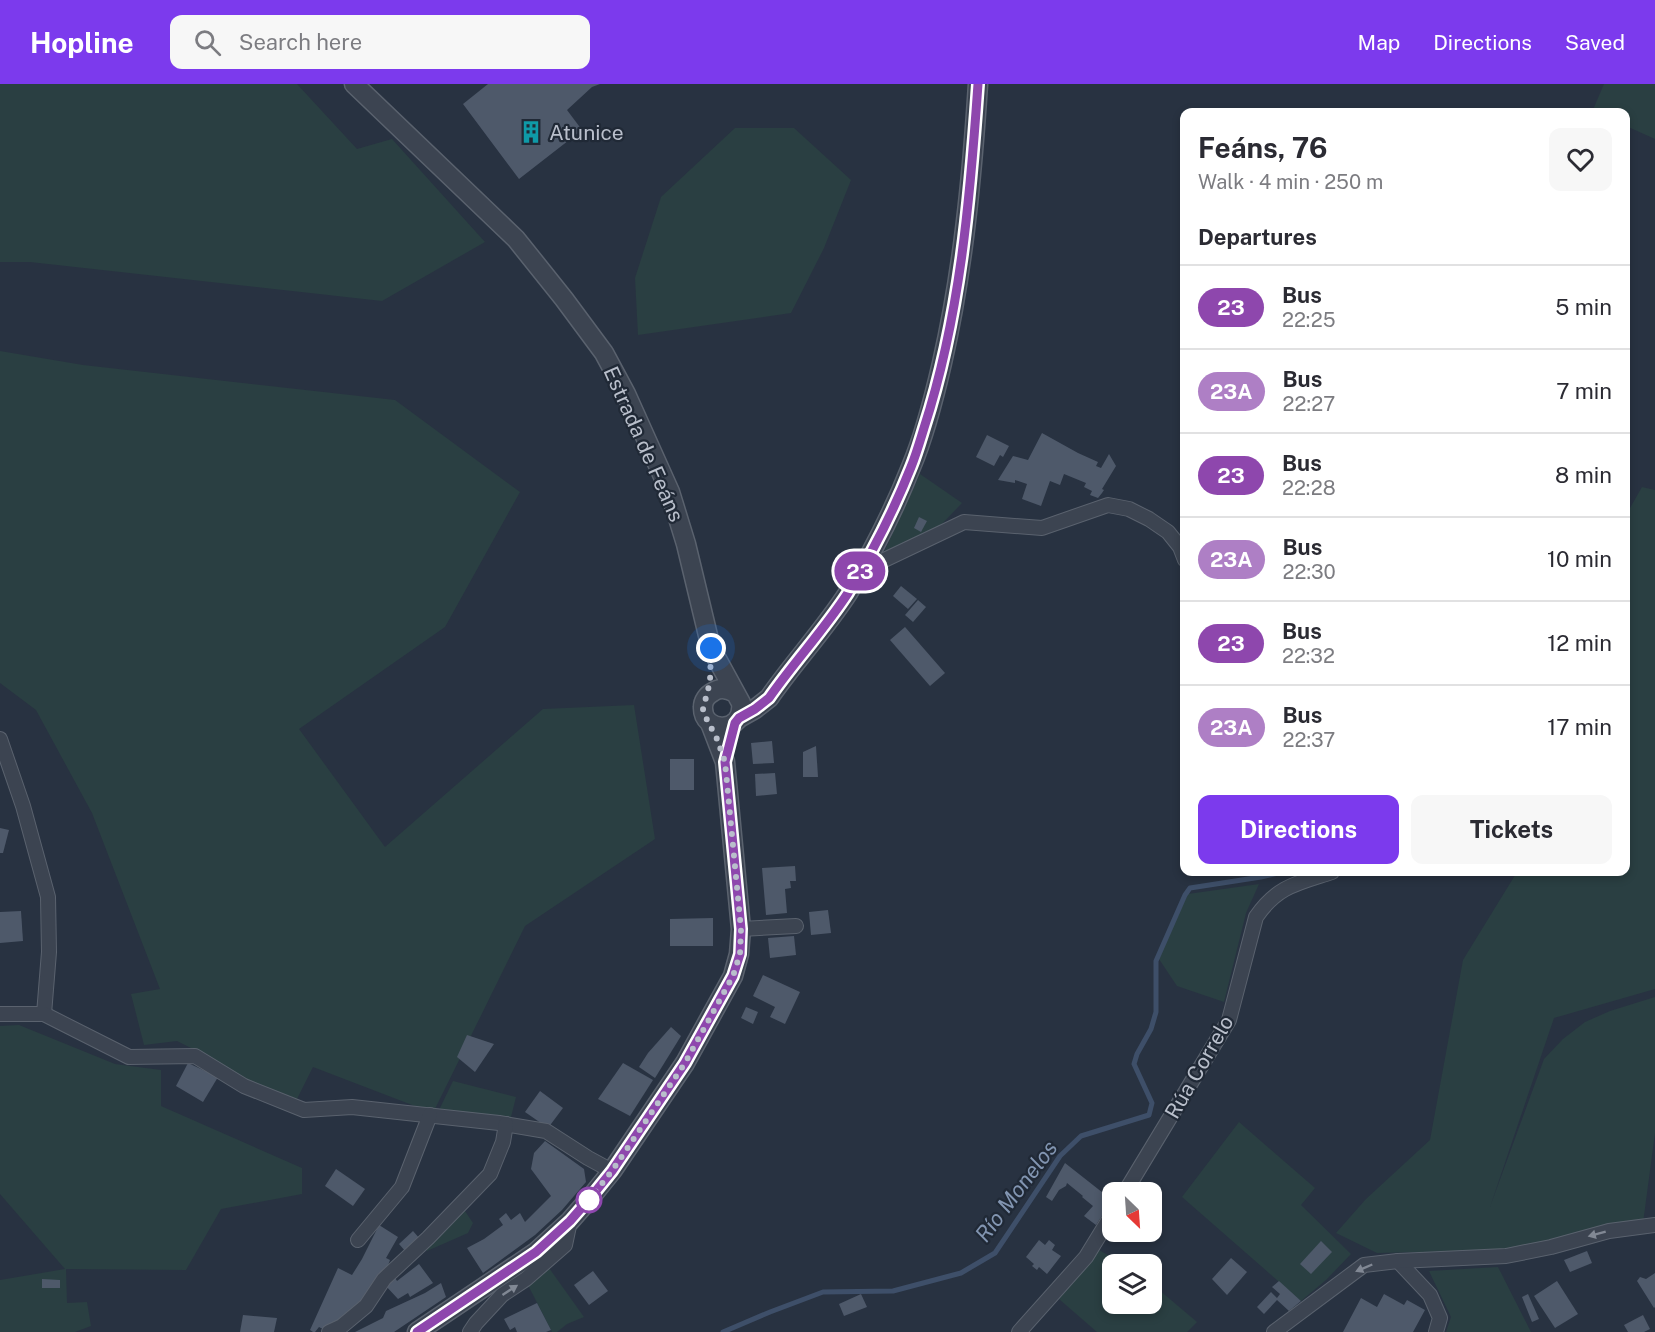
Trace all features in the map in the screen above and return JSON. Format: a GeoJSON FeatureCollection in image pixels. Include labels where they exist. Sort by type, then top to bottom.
{"type":"FeatureCollection","features":[{"type":"Feature","properties":{"kind":"street","name":"Estrada de Feáns"},"geometry":{"type":"LineString","coordinates":[[354,84],[516,239],[604,353],[626,394],[670,492],[686,544],[711,648],[742,708],[725,762]]}},
{"type":"Feature","properties":{"kind":"street"},"geometry":{"type":"LineString","coordinates":[[710,723],[719,727],[730,726],[769,698],[847,593],[882,531],[912,467],[934,397],[952,320],[964,248],[978,84]]}},
{"type":"Feature","properties":{"kind":"street"},"geometry":{"type":"LineString","coordinates":[[859,572],[964,522],[1042,528],[1108,505],[1129,509],[1149,519],[1168,532],[1180,547]]}},
{"type":"Feature","properties":{"kind":"street","name":"Estrada de Feáns"},"geometry":{"type":"LineString","coordinates":[[417,1332],[536,1252],[570,1221],[612,1171],[685,1063],[733,976],[740,954],[741,929],[725,762],[710,723],[704,714],[704,703],[710,682],[711,648]]}},
{"type":"Feature","properties":{"kind":"street"},"geometry":{"type":"LineString","coordinates":[[706,699],[716,690],[729,690],[737,696],[764,692],[785,676]]}},
{"type":"Feature","properties":{"kind":"street"},"geometry":{"type":"LineString","coordinates":[[0,739],[23,806],[48,897],[48,952],[44,1014]]}},
{"type":"Feature","properties":{"kind":"street","name":"Rúa Correlo"},"geometry":{"type":"LineString","coordinates":[[1131,1182],[1229,1020],[1256,917],[1265,903],[1279,891],[1319,876]]}},
{"type":"Feature","properties":{"kind":"street"},"geometry":{"type":"LineString","coordinates":[[741,929],[796,926]]}},
{"type":"Feature","properties":{"kind":"street"},"geometry":{"type":"LineString","coordinates":[[0,1014],[44,1014],[129,1057],[195,1056],[244,1086],[304,1110],[352,1107],[506,1124],[546,1131],[612,1171]]}},
{"type":"Feature","properties":{"kind":"street"},"geometry":{"type":"LineString","coordinates":[[358,1240],[402,1187],[430,1115]]}},
{"type":"Feature","properties":{"kind":"street"},"geometry":{"type":"LineString","coordinates":[[329,1332],[342,1326],[366,1306],[384,1280],[490,1174],[503,1142],[506,1124]]}},
{"type":"Feature","properties":{"kind":"street"},"geometry":{"type":"LineString","coordinates":[[470,1332],[502,1295],[526,1279],[565,1245],[570,1221]]}},
{"type":"Feature","properties":{"kind":"street"},"geometry":{"type":"LineString","coordinates":[[1274,1332],[1364,1265],[1398,1261],[1506,1256],[1609,1232],[1655,1225]]}},
{"type":"Feature","properties":{"kind":"street"},"geometry":{"type":"LineString","coordinates":[[1019,1332],[1086,1257],[1102,1231]]}},
{"type":"Feature","properties":{"kind":"street"},"geometry":{"type":"LineString","coordinates":[[1398,1261],[1430,1295],[1440,1318],[1436,1332]]}},
{"type":"Feature","properties":{"kind":"green space"},"geometry":{"type":"Polygon","coordinates":[[[0,84],[297,84],[357,149],[392,139],[485,242],[382,301],[30,262],[0,262],[0,84]]]}},
{"type":"Feature","properties":{"kind":"green space"},"geometry":{"type":"Polygon","coordinates":[[[1604,84],[1655,84],[1655,139],[1630,128],[1630,108],[1594,108],[1604,84]]]}},
{"type":"Feature","properties":{"kind":"green space"},"geometry":{"type":"Polygon","coordinates":[[[735,128],[794,128],[851,180],[824,248],[791,313],[638,335],[635,278],[661,197],[735,128]]]}},
{"type":"Feature","properties":{"kind":"green space"},"geometry":{"type":"Polygon","coordinates":[[[0,351],[83,365],[395,400],[520,492],[445,627],[299,729],[385,847],[543,709],[634,705],[655,839],[525,926],[433,1113],[313,1067],[297,1099],[248,1080],[177,1041],[144,1045],[131,994],[160,989],[92,813],[36,710],[0,683],[0,351]]]}},
{"type":"Feature","properties":{"kind":"green space"},"geometry":{"type":"Polygon","coordinates":[[[920,474],[962,503],[939,527],[883,554],[920,474]]]}},
{"type":"Feature","properties":{"kind":"green space"},"geometry":{"type":"Polygon","coordinates":[[[1642,487],[1655,490],[1655,989],[1554,1018],[1490,1207],[1544,1059],[1563,1039],[1585,1022],[1610,1011],[1655,997],[1655,1133],[1643,1223],[1511,1250],[1377,1253],[1336,1233],[1366,1199],[1430,1140],[1463,960],[1515,876],[1630,876],[1630,508],[1642,487]]]}},
{"type":"Feature","properties":{"kind":"green space"},"geometry":{"type":"Polygon","coordinates":[[[1259,884],[1246,913],[1224,1002],[1177,986],[1157,956],[1188,894],[1259,884]]]}},
{"type":"Feature","properties":{"kind":"green space"},"geometry":{"type":"Polygon","coordinates":[[[19,1025],[115,1064],[161,1070],[161,1106],[302,1168],[302,1194],[221,1209],[186,1270],[66,1269],[67,1303],[87,1302],[91,1326],[75,1332],[0,1332],[0,1280],[65,1269],[0,1194],[0,1026],[19,1025]]]}},
{"type":"Feature","properties":{"kind":"green space"},"geometry":{"type":"Polygon","coordinates":[[[453,1081],[516,1097],[510,1121],[439,1110],[453,1081]]]}},
{"type":"Feature","properties":{"kind":"green space"},"geometry":{"type":"Polygon","coordinates":[[[1239,1122],[1315,1188],[1301,1205],[1351,1254],[1326,1280],[1301,1301],[1182,1197],[1239,1122]]]}},
{"type":"Feature","properties":{"kind":"green space"},"geometry":{"type":"Polygon","coordinates":[[[463,1208],[473,1223],[468,1233],[427,1251],[425,1246],[463,1208]]]}},
{"type":"Feature","properties":{"kind":"green space"},"geometry":{"type":"Polygon","coordinates":[[[1097,1249],[1106,1254],[1102,1254],[1102,1314],[1162,1314],[1162,1292],[1197,1322],[1187,1332],[1097,1332],[1059,1299],[1097,1249]]]}},
{"type":"Feature","properties":{"kind":"green space"},"geometry":{"type":"Polygon","coordinates":[[[1498,1267],[1531,1332],[1446,1332],[1451,1317],[1429,1271],[1498,1267]]]}},
{"type":"Feature","properties":{"kind":"green space"},"geometry":{"type":"Polygon","coordinates":[[[549,1268],[584,1317],[567,1324],[557,1332],[552,1332],[528,1285],[549,1268]]]}},
{"type":"Feature","properties":{"kind":"building","name":"Atunice"},"geometry":{"type":"Polygon","coordinates":[[[488,84],[600,84],[592,87],[567,110],[582,130],[519,179],[463,104],[488,84]]]}},
{"type":"Feature","properties":{"kind":"building"},"geometry":{"type":"Polygon","coordinates":[[[1042,433],[1098,462],[1096,466],[1101,468],[1109,454],[1116,466],[1098,498],[1090,495],[1092,491],[1084,487],[1086,483],[1064,474],[1060,485],[1050,481],[1041,506],[1022,499],[1027,484],[1015,480],[1015,483],[998,480],[1013,456],[1028,460],[1042,433]]]}},
{"type":"Feature","properties":{"kind":"building"},"geometry":{"type":"Polygon","coordinates":[[[987,435],[1009,446],[994,466],[976,457],[987,435]]]}},
{"type":"Feature","properties":{"kind":"building"},"geometry":{"type":"Polygon","coordinates":[[[919,517],[927,521],[921,532],[914,528],[919,517]]]}},
{"type":"Feature","properties":{"kind":"building"},"geometry":{"type":"Polygon","coordinates":[[[901,586],[917,599],[908,609],[893,596],[901,586]]]}},
{"type":"Feature","properties":{"kind":"building"},"geometry":{"type":"Polygon","coordinates":[[[918,600],[926,607],[913,622],[905,615],[918,600]]]}},
{"type":"Feature","properties":{"kind":"building"},"geometry":{"type":"Polygon","coordinates":[[[905,627],[945,673],[930,686],[890,640],[905,627]]]}},
{"type":"Feature","properties":{"kind":"building"},"geometry":{"type":"Polygon","coordinates":[[[772,741],[774,763],[753,764],[751,743],[772,741]]]}},
{"type":"Feature","properties":{"kind":"building"},"geometry":{"type":"Polygon","coordinates":[[[816,746],[818,777],[803,777],[803,752],[816,746]]]}},
{"type":"Feature","properties":{"kind":"building"},"geometry":{"type":"Polygon","coordinates":[[[670,759],[694,759],[694,790],[670,790],[670,759]]]}},
{"type":"Feature","properties":{"kind":"building"},"geometry":{"type":"Polygon","coordinates":[[[775,773],[777,794],[756,796],[755,774],[775,773]]]}},
{"type":"Feature","properties":{"kind":"building"},"geometry":{"type":"Polygon","coordinates":[[[0,828],[9,830],[3,853],[0,853],[0,828]]]}},
{"type":"Feature","properties":{"kind":"building"},"geometry":{"type":"Polygon","coordinates":[[[795,866],[796,881],[790,881],[791,888],[785,889],[787,913],[766,915],[762,868],[795,866]]]}},
{"type":"Feature","properties":{"kind":"building"},"geometry":{"type":"Polygon","coordinates":[[[828,910],[831,933],[811,935],[809,912],[828,910]]]}},
{"type":"Feature","properties":{"kind":"building"},"geometry":{"type":"Polygon","coordinates":[[[21,911],[23,941],[0,943],[0,912],[21,911]]]}},
{"type":"Feature","properties":{"kind":"building"},"geometry":{"type":"Polygon","coordinates":[[[713,918],[713,946],[670,946],[670,919],[713,918]]]}},
{"type":"Feature","properties":{"kind":"building"},"geometry":{"type":"Polygon","coordinates":[[[794,936],[796,955],[770,958],[768,938],[794,936]]]}},
{"type":"Feature","properties":{"kind":"building"},"geometry":{"type":"Polygon","coordinates":[[[763,975],[800,992],[785,1024],[770,1017],[775,1007],[753,996],[763,975]]]}},
{"type":"Feature","properties":{"kind":"building"},"geometry":{"type":"Polygon","coordinates":[[[746,1007],[758,1012],[753,1024],[741,1018],[746,1007]]]}},
{"type":"Feature","properties":{"kind":"building"},"geometry":{"type":"Polygon","coordinates":[[[671,1027],[681,1036],[655,1078],[639,1067],[671,1027]]]}},
{"type":"Feature","properties":{"kind":"building"},"geometry":{"type":"Polygon","coordinates":[[[467,1035],[494,1044],[475,1072],[457,1057],[467,1035]]]}},
{"type":"Feature","properties":{"kind":"building"},"geometry":{"type":"Polygon","coordinates":[[[188,1063],[218,1077],[203,1102],[176,1086],[188,1063]]]}},
{"type":"Feature","properties":{"kind":"building"},"geometry":{"type":"Polygon","coordinates":[[[623,1063],[653,1080],[630,1116],[598,1099],[623,1063]]]}},
{"type":"Feature","properties":{"kind":"building"},"geometry":{"type":"Polygon","coordinates":[[[540,1091],[563,1108],[548,1128],[525,1112],[540,1091]]]}},
{"type":"Feature","properties":{"kind":"building"},"geometry":{"type":"Polygon","coordinates":[[[545,1141],[584,1169],[586,1182],[562,1210],[535,1235],[483,1273],[467,1248],[503,1225],[499,1219],[506,1213],[511,1220],[520,1213],[525,1222],[551,1196],[531,1169],[534,1153],[545,1141]]]}},
{"type":"Feature","properties":{"kind":"building"},"geometry":{"type":"Polygon","coordinates":[[[1065,1163],[1102,1192],[1102,1216],[1096,1225],[1084,1216],[1093,1206],[1067,1183],[1052,1201],[1046,1197],[1065,1163]]]}},
{"type":"Feature","properties":{"kind":"building"},"geometry":{"type":"Polygon","coordinates":[[[336,1169],[365,1189],[353,1206],[325,1186],[336,1169]]]}},
{"type":"Feature","properties":{"kind":"building"},"geometry":{"type":"Polygon","coordinates":[[[379,1225],[398,1237],[386,1258],[390,1260],[386,1271],[353,1313],[325,1330],[319,1327],[313,1332],[310,1330],[338,1268],[352,1275],[379,1225]]]}},
{"type":"Feature","properties":{"kind":"building"},"geometry":{"type":"Polygon","coordinates":[[[413,1231],[420,1239],[406,1252],[399,1244],[413,1231]]]}},
{"type":"Feature","properties":{"kind":"building"},"geometry":{"type":"Polygon","coordinates":[[[1039,1240],[1045,1245],[1049,1240],[1055,1245],[1052,1250],[1061,1256],[1047,1274],[1039,1267],[1037,1270],[1032,1266],[1034,1264],[1026,1257],[1039,1240]]]}},
{"type":"Feature","properties":{"kind":"building"},"geometry":{"type":"Polygon","coordinates":[[[1321,1241],[1332,1252],[1311,1274],[1300,1264],[1321,1241]]]}},
{"type":"Feature","properties":{"kind":"building"},"geometry":{"type":"Polygon","coordinates":[[[1587,1251],[1592,1263],[1570,1272],[1564,1260],[1587,1251]]]}},
{"type":"Feature","properties":{"kind":"building"},"geometry":{"type":"Polygon","coordinates":[[[1231,1258],[1247,1272],[1227,1295],[1212,1279],[1231,1258]]]}},
{"type":"Feature","properties":{"kind":"building"},"geometry":{"type":"Polygon","coordinates":[[[419,1264],[433,1283],[410,1297],[408,1293],[398,1299],[385,1285],[394,1276],[397,1281],[419,1264]]]}},
{"type":"Feature","properties":{"kind":"building"},"geometry":{"type":"Polygon","coordinates":[[[593,1271],[608,1291],[589,1305],[574,1285],[593,1271]]]}},
{"type":"Feature","properties":{"kind":"building"},"geometry":{"type":"Polygon","coordinates":[[[1655,1273],[1654,1308],[1637,1281],[1640,1277],[1646,1279],[1655,1273]]]}},
{"type":"Feature","properties":{"kind":"building"},"geometry":{"type":"Polygon","coordinates":[[[42,1279],[60,1280],[60,1288],[42,1288],[42,1279]]]}},
{"type":"Feature","properties":{"kind":"building"},"geometry":{"type":"Polygon","coordinates":[[[1279,1281],[1301,1301],[1289,1311],[1277,1300],[1264,1314],[1257,1307],[1271,1292],[1277,1298],[1280,1294],[1272,1287],[1279,1281]]]}},
{"type":"Feature","properties":{"kind":"building"},"geometry":{"type":"Polygon","coordinates":[[[1557,1281],[1578,1314],[1555,1328],[1534,1296],[1557,1281]]]}},
{"type":"Feature","properties":{"kind":"building"},"geometry":{"type":"Polygon","coordinates":[[[441,1283],[446,1297],[394,1332],[355,1332],[383,1318],[386,1311],[441,1283]]]}},
{"type":"Feature","properties":{"kind":"building"},"geometry":{"type":"Polygon","coordinates":[[[861,1294],[867,1307],[844,1316],[839,1304],[861,1294]]]}},
{"type":"Feature","properties":{"kind":"building"},"geometry":{"type":"Polygon","coordinates":[[[1384,1294],[1404,1305],[1407,1300],[1425,1310],[1413,1332],[1343,1332],[1361,1298],[1377,1307],[1384,1294]]]}},
{"type":"Feature","properties":{"kind":"building"},"geometry":{"type":"Polygon","coordinates":[[[1528,1294],[1539,1319],[1532,1322],[1522,1297],[1528,1294]]]}},
{"type":"Feature","properties":{"kind":"building"},"geometry":{"type":"Polygon","coordinates":[[[537,1303],[551,1330],[517,1332],[515,1327],[510,1330],[504,1319],[537,1303]]]}},
{"type":"Feature","properties":{"kind":"building"},"geometry":{"type":"Polygon","coordinates":[[[243,1315],[277,1318],[274,1332],[240,1332],[243,1315]]]}},
{"type":"Feature","properties":{"kind":"building"},"geometry":{"type":"Polygon","coordinates":[[[1643,1315],[1650,1329],[1644,1332],[1628,1332],[1624,1325],[1643,1315]]]}},
{"type":"Feature","properties":{"kind":"waterway","name":"Río Monelos"},"geometry":{"type":"LineString","coordinates":[[723,1332],[823,1292],[893,1291],[961,1273],[995,1253],[1060,1156],[1081,1136],[1149,1115],[1152,1103],[1134,1064],[1151,1029],[1156,1012],[1156,961],[1190,888],[1265,876]]}},
{"type":"Feature","properties":{"kind":"bus line","name":"23"},"geometry":{"type":"LineString","coordinates":[[417,1332],[536,1252],[570,1221],[612,1171],[685,1063],[733,976],[740,954],[741,929],[725,762],[731,734],[739,718],[769,698],[847,593],[882,531],[912,467],[934,397],[952,320],[964,248],[978,84]]}},
{"type":"Feature","properties":{"kind":"place","name":"Atunice"},"geometry":{"type":"Point","coordinates":[531,132]}},
{"type":"Feature","properties":{"kind":"route"},"geometry":{"type":"LineString","coordinates":[[589,1200],[612,1171],[685,1063],[733,976],[740,954],[741,929],[725,762],[703,709],[710,682],[711,648]]}}]}
